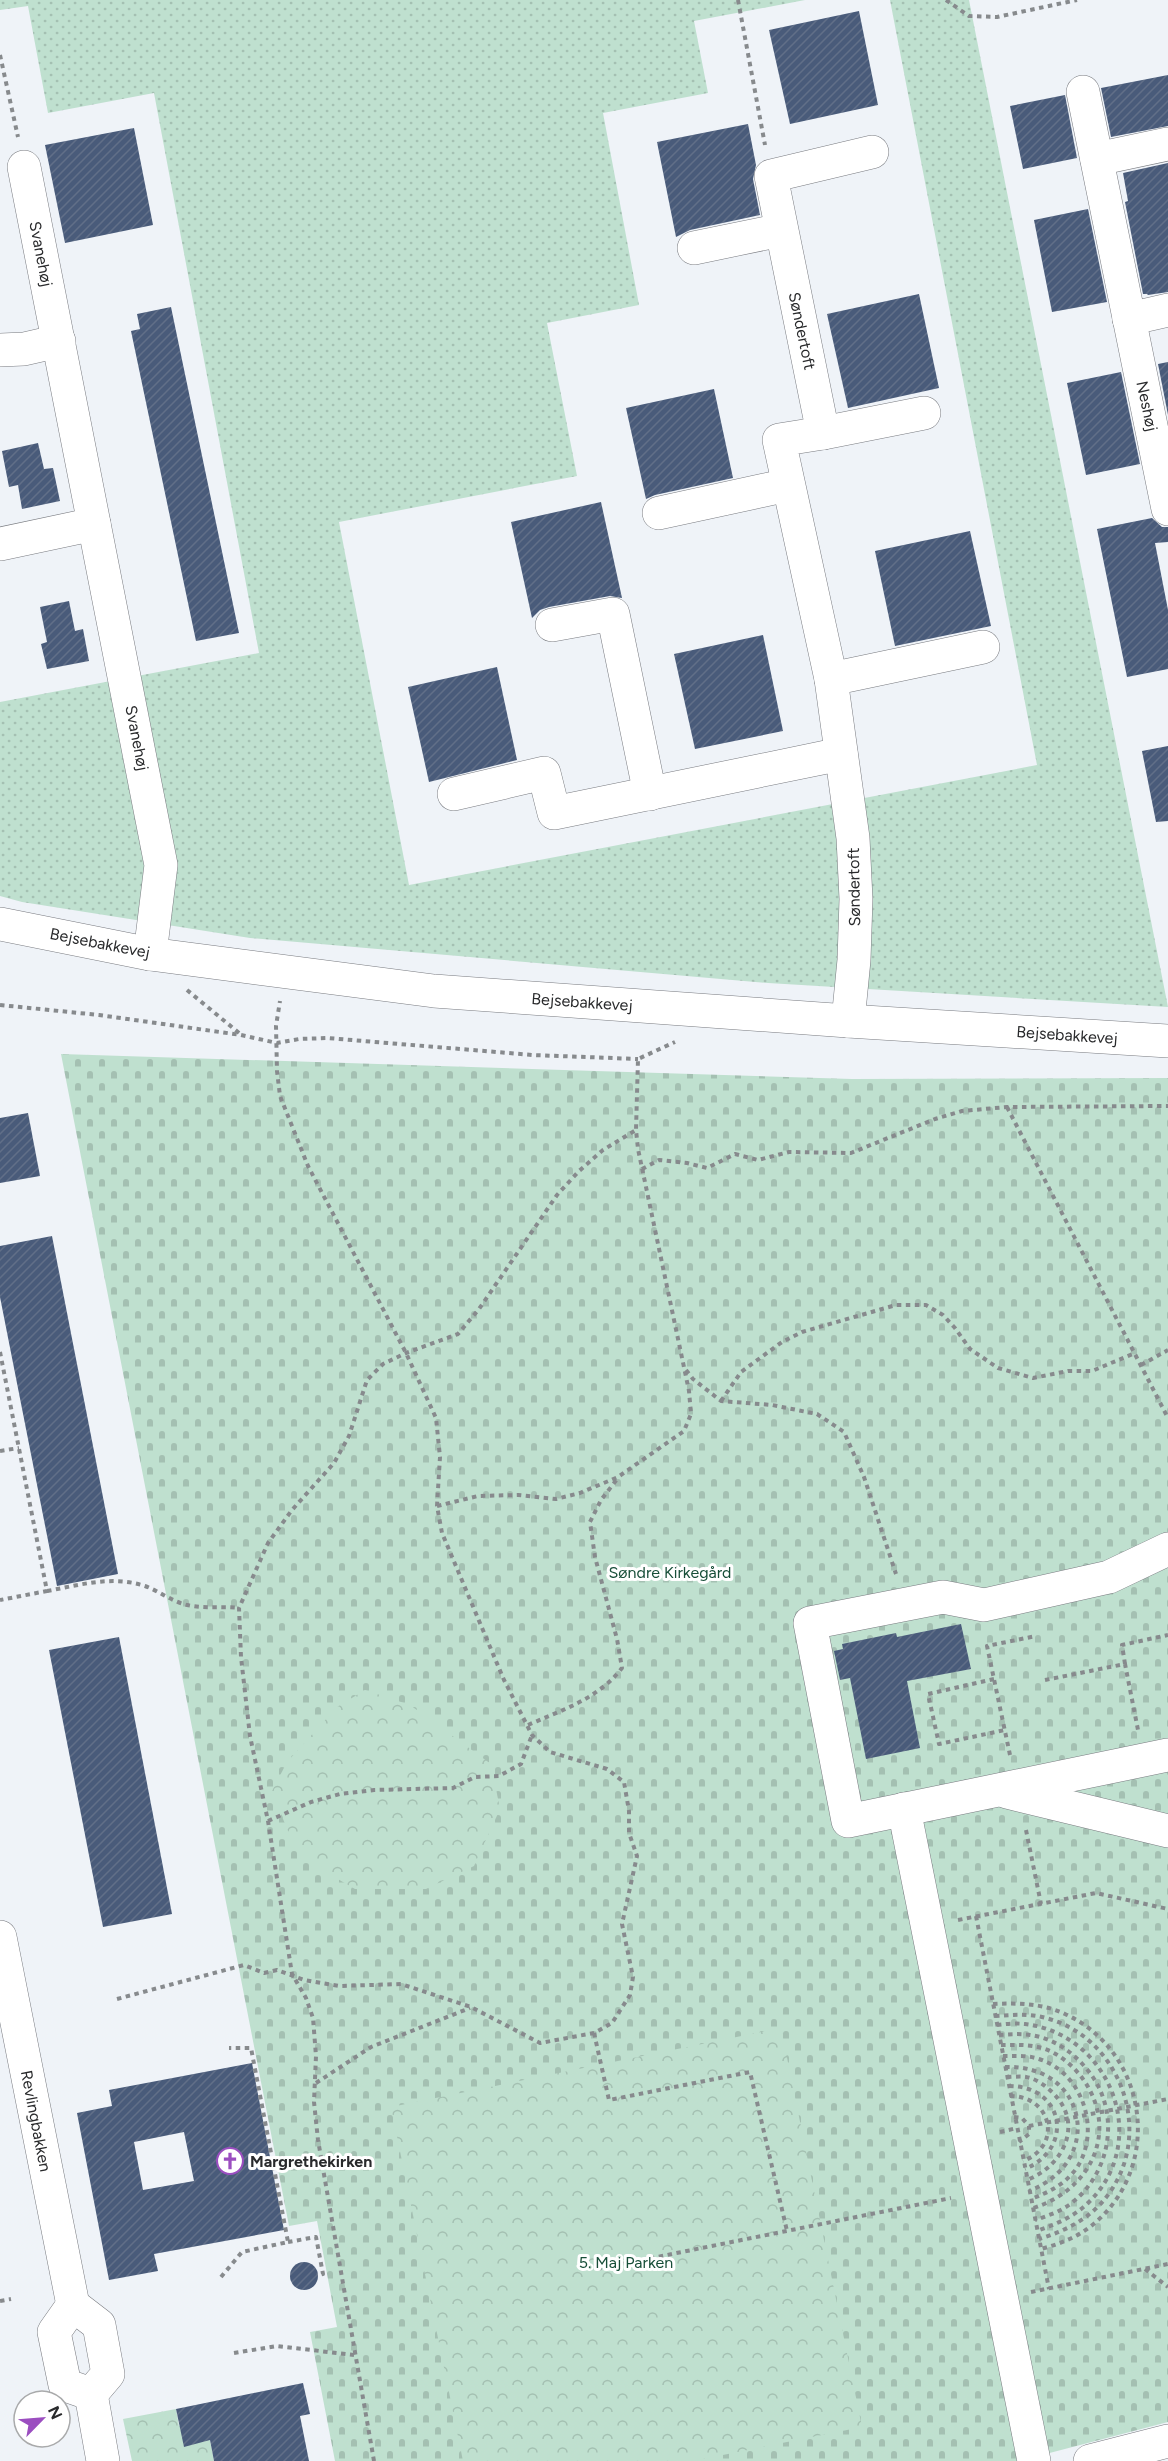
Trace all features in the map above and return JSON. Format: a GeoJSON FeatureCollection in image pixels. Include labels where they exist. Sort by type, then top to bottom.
{"type":"FeatureCollection","features":[{"type":"Feature","properties":{"kind":"street","name":"Neshøj"},"geometry":{"type":"LineString","coordinates":[[1083,92],[1167,499]]}},
{"type":"Feature","properties":{"kind":"street"},"geometry":{"type":"LineString","coordinates":[[1097,159],[1168,144]]}},
{"type":"Feature","properties":{"kind":"street"},"geometry":{"type":"LineString","coordinates":[[771,176],[872,152]]}},
{"type":"Feature","properties":{"kind":"street","name":"Svanehøj"},"geometry":{"type":"LineString","coordinates":[[24,167],[161,865],[150,954]]}},
{"type":"Feature","properties":{"kind":"street","name":"Søndertoft"},"geometry":{"type":"LineString","coordinates":[[771,176],[823,433]]}},
{"type":"Feature","properties":{"kind":"street"},"geometry":{"type":"LineString","coordinates":[[694,248],[781,230]]}},
{"type":"Feature","properties":{"kind":"street"},"geometry":{"type":"LineString","coordinates":[[1129,319],[1168,310]]}},
{"type":"Feature","properties":{"kind":"street"},"geometry":{"type":"LineString","coordinates":[[0,350],[24,349],[59,341]]}},
{"type":"Feature","properties":{"kind":"street","name":"Søndertoft"},"geometry":{"type":"LineString","coordinates":[[848,1021],[854,960],[856,899],[853,838],[831,679],[779,440],[924,412]]}},
{"type":"Feature","properties":{"kind":"street"},"geometry":{"type":"LineString","coordinates":[[659,513],[788,485]]}},
{"type":"Feature","properties":{"kind":"street"},"geometry":{"type":"LineString","coordinates":[[0,544],[94,524]]}},
{"type":"Feature","properties":{"kind":"street"},"geometry":{"type":"LineString","coordinates":[[552,625],[613,614],[650,794]]}},
{"type":"Feature","properties":{"kind":"street"},"geometry":{"type":"LineString","coordinates":[[831,679],[983,647]]}},
{"type":"Feature","properties":{"kind":"street"},"geometry":{"type":"LineString","coordinates":[[454,794],[544,773],[554,813],[841,754]]}},
{"type":"Feature","properties":{"kind":"street","name":"Bejsebakkevej"},"geometry":{"type":"LineString","coordinates":[[0,924],[150,954],[435,992],[1168,1041]]}},
{"type":"Feature","properties":{"kind":"street"},"geometry":{"type":"LineString","coordinates":[[1156,1758],[1065,1776],[1018,1793],[904,1809],[848,1821],[810,1623],[943,1597],[984,1605],[1110,1577],[1168,1549]]}},
{"type":"Feature","properties":{"kind":"street"},"geometry":{"type":"LineString","coordinates":[[1018,1793],[1168,1832]]}},
{"type":"Feature","properties":{"kind":"street"},"geometry":{"type":"LineString","coordinates":[[904,1809],[1034,2461]]}},
{"type":"Feature","properties":{"kind":"street","name":"Revlingbakken"},"geometry":{"type":"LineString","coordinates":[[0,1937],[73,2305]]}},
{"type":"Feature","properties":{"kind":"street"},"geometry":{"type":"LineString","coordinates":[[73,2305],[99,2325],[108,2374],[91,2394],[65,2385],[54,2332],[73,2305]]}},
{"type":"Feature","properties":{"kind":"street"},"geometry":{"type":"LineString","coordinates":[[91,2394],[103,2461]]}},
{"type":"Feature","properties":{"kind":"street"},"geometry":{"type":"LineString","coordinates":[[1090,2461],[1168,2441]]}},
{"type":"Feature","properties":{"kind":"path"},"geometry":{"type":"LineString","coordinates":[[738,0],[771,176]]}},
{"type":"Feature","properties":{"kind":"path"},"geometry":{"type":"LineString","coordinates":[[946,0],[969,16],[997,17],[1077,0]]}},
{"type":"Feature","properties":{"kind":"path"},"geometry":{"type":"LineString","coordinates":[[0,56],[24,167]]}},
{"type":"Feature","properties":{"kind":"path"},"geometry":{"type":"LineString","coordinates":[[182,983],[189,993],[241,1035]]}},
{"type":"Feature","properties":{"kind":"path"},"geometry":{"type":"LineString","coordinates":[[117,1999],[244,1965],[264,1973],[277,1970],[304,1980],[339,1986],[401,1984],[471,2007],[540,2043],[594,2033],[612,2023],[630,1995],[633,1977],[622,1924],[637,1856],[629,1833],[629,1811],[624,1782],[607,1769],[550,1752],[532,1735],[504,1680],[442,1533],[437,1506],[440,1457],[436,1418],[406,1353],[308,1166],[287,1118],[278,1080],[276,1026],[281,996]]}},
{"type":"Feature","properties":{"kind":"path"},"geometry":{"type":"LineString","coordinates":[[0,1005],[99,1015],[241,1035],[278,1043],[299,1039],[328,1038],[532,1055],[638,1059],[685,1036]]}},
{"type":"Feature","properties":{"kind":"path"},"geometry":{"type":"LineString","coordinates":[[437,1506],[478,1496],[518,1495],[556,1498],[580,1493],[618,1477],[684,1431],[691,1414],[684,1366],[642,1169],[636,1130],[638,1059]]}},
{"type":"Feature","properties":{"kind":"path"},"geometry":{"type":"LineString","coordinates":[[642,1169],[658,1160],[687,1162],[707,1168],[735,1154],[758,1160],[789,1152],[851,1153],[953,1113],[1007,1107],[1168,1106]]}},
{"type":"Feature","properties":{"kind":"path"},"geometry":{"type":"LineString","coordinates":[[1007,1107],[1168,1418]]}},
{"type":"Feature","properties":{"kind":"path"},"geometry":{"type":"LineString","coordinates":[[374,2461],[318,2140],[314,2102],[316,2056],[313,2018],[306,1998],[292,1974],[268,1821],[250,1736],[241,1657],[239,1608],[268,1543],[292,1510],[334,1464],[349,1436],[367,1380],[383,1364],[458,1334],[479,1309],[557,1195],[603,1150],[636,1130]]}},
{"type":"Feature","properties":{"kind":"path"},"geometry":{"type":"LineString","coordinates":[[721,1401],[741,1372],[782,1342],[802,1332],[896,1305],[927,1305],[943,1315],[970,1349],[998,1368],[1033,1378],[1068,1371],[1092,1371],[1135,1353]]}},
{"type":"Feature","properties":{"kind":"path"},"geometry":{"type":"LineString","coordinates":[[1140,1365],[1168,1350]]}},
{"type":"Feature","properties":{"kind":"path"},"geometry":{"type":"LineString","coordinates":[[0,1352],[48,1591]]}},
{"type":"Feature","properties":{"kind":"path"},"geometry":{"type":"LineString","coordinates":[[684,1366],[693,1379],[721,1401],[772,1404],[817,1414],[844,1432],[864,1478],[906,1604]]}},
{"type":"Feature","properties":{"kind":"path"},"geometry":{"type":"LineString","coordinates":[[0,1451],[19,1448]]}},
{"type":"Feature","properties":{"kind":"path"},"geometry":{"type":"LineString","coordinates":[[528,1725],[585,1700],[611,1682],[622,1668],[617,1639],[595,1557],[590,1522],[601,1500],[618,1477]]}},
{"type":"Feature","properties":{"kind":"path"},"geometry":{"type":"LineString","coordinates":[[0,1600],[106,1580],[143,1586],[184,1604],[201,1608],[221,1606],[239,1608]]}},
{"type":"Feature","properties":{"kind":"path"},"geometry":{"type":"LineString","coordinates":[[1156,1758],[1125,1664],[1122,1645],[1168,1635]]}},
{"type":"Feature","properties":{"kind":"path"},"geometry":{"type":"LineString","coordinates":[[1036,1636],[987,1646],[1041,1904]]}},
{"type":"Feature","properties":{"kind":"path"},"geometry":{"type":"LineString","coordinates":[[1045,1680],[1125,1664]]}},
{"type":"Feature","properties":{"kind":"path"},"geometry":{"type":"LineString","coordinates":[[994,1679],[928,1694],[939,1744],[1005,1730]]}},
{"type":"Feature","properties":{"kind":"path"},"geometry":{"type":"LineString","coordinates":[[268,1821],[310,1802],[340,1794],[374,1790],[453,1788],[475,1777],[499,1776],[522,1764],[532,1735]]}},
{"type":"Feature","properties":{"kind":"path"},"geometry":{"type":"LineString","coordinates":[[927,1925],[1096,1893],[1168,1909]]}},
{"type":"Feature","properties":{"kind":"path"},"geometry":{"type":"LineString","coordinates":[[976,1916],[1049,2289]]}},
{"type":"Feature","properties":{"kind":"path"},"geometry":{"type":"LineString","coordinates":[[993,2004],[1017,2003],[1041,2006],[1064,2013],[1085,2025],[1104,2041],[1119,2060],[1130,2081],[1137,2105],[1139,2132],[1135,2159],[1125,2185],[1110,2208],[1090,2227],[1067,2241],[1041,2249]]}},
{"type":"Feature","properties":{"kind":"path"},"geometry":{"type":"LineString","coordinates":[[315,2084],[371,2047],[471,2007]]}},
{"type":"Feature","properties":{"kind":"path"},"geometry":{"type":"LineString","coordinates":[[995,2016],[1021,2014],[1046,2018],[1070,2027],[1090,2041],[1108,2060],[1120,2082],[1128,2106],[1130,2128],[1128,2150],[1121,2172],[1111,2191],[1097,2208],[1080,2222],[1039,2239]]}},
{"type":"Feature","properties":{"kind":"path"},"geometry":{"type":"LineString","coordinates":[[997,2025],[1024,2024],[1050,2030],[1074,2042],[1095,2060],[1109,2083],[1118,2108],[1118,2149],[1112,2168],[1102,2186],[1090,2202],[1074,2215],[1037,2231]]}},
{"type":"Feature","properties":{"kind":"path"},"geometry":{"type":"LineString","coordinates":[[594,2033],[609,2100],[750,2072],[787,2231]]}},
{"type":"Feature","properties":{"kind":"path"},"geometry":{"type":"LineString","coordinates":[[999,2035],[1020,2034],[1040,2037],[1060,2045],[1076,2057],[1090,2073],[1101,2091],[1107,2110],[1109,2128],[1107,2146],[1102,2164],[1093,2180],[1068,2206],[1035,2220]]}},
{"type":"Feature","properties":{"kind":"path"},"geometry":{"type":"LineString","coordinates":[[1001,2045],[1022,2044],[1044,2049],[1063,2059],[1079,2073],[1091,2091],[1098,2112],[1097,2144],[1085,2173],[1062,2196],[1033,2208]]}},
{"type":"Feature","properties":{"kind":"path"},"geometry":{"type":"LineString","coordinates":[[229,2048],[251,2048],[288,2242]]}},
{"type":"Feature","properties":{"kind":"path"},"geometry":{"type":"LineString","coordinates":[[1003,2056],[1022,2055],[1041,2059],[1057,2068],[1071,2080],[1088,2114],[1085,2151],[1076,2168],[1064,2182],[1049,2192],[1031,2199]]}},
{"type":"Feature","properties":{"kind":"path"},"geometry":{"type":"LineString","coordinates":[[1005,2067],[1021,2066],[1051,2077],[1071,2101],[1076,2117],[1078,2133],[1075,2148],[1068,2163],[1051,2180],[1029,2191]]}},
{"type":"Feature","properties":{"kind":"path"},"geometry":{"type":"LineString","coordinates":[[1007,2077],[1027,2077],[1045,2085],[1059,2100],[1067,2118],[1068,2132],[1059,2157],[1040,2175],[1027,2180]]}},
{"type":"Feature","properties":{"kind":"path"},"geometry":{"type":"LineString","coordinates":[[1008,2086],[1022,2086],[1034,2090],[1053,2108],[1057,2120],[1057,2133],[1047,2156],[1025,2169]]}},
{"type":"Feature","properties":{"kind":"path"},"geometry":{"type":"LineString","coordinates":[[1010,2096],[1028,2098],[1037,2104],[1048,2122],[1045,2144],[1038,2152],[1023,2161]]}},
{"type":"Feature","properties":{"kind":"path"},"geometry":{"type":"LineString","coordinates":[[1029,2126],[1168,2099]]}},
{"type":"Feature","properties":{"kind":"path"},"geometry":{"type":"LineString","coordinates":[[1014,2116],[1022,2118],[1029,2126],[1029,2134],[1019,2142]]}},
{"type":"Feature","properties":{"kind":"path"},"geometry":{"type":"LineString","coordinates":[[1002,2131],[1017,2128]]}},
{"type":"Feature","properties":{"kind":"path"},"geometry":{"type":"LineString","coordinates":[[597,2269],[982,2192]]}},
{"type":"Feature","properties":{"kind":"path"},"geometry":{"type":"LineString","coordinates":[[221,2277],[242,2252],[315,2237],[322,2274],[317,2275]]}},
{"type":"Feature","properties":{"kind":"path"},"geometry":{"type":"LineString","coordinates":[[1034,2292],[1168,2264]]}},
{"type":"Feature","properties":{"kind":"path"},"geometry":{"type":"LineString","coordinates":[[1144,2269],[1168,2287]]}},
{"type":"Feature","properties":{"kind":"path"},"geometry":{"type":"LineString","coordinates":[[0,2301],[11,2299]]}},
{"type":"Feature","properties":{"kind":"path"},"geometry":{"type":"LineString","coordinates":[[234,2353],[277,2346],[354,2355]]}},
{"type":"Feature","properties":{"kind":"green space"},"geometry":{"type":"Polygon","coordinates":[[[0,0],[805,0],[694,21],[708,93],[603,113],[639,305],[547,323],[577,476],[339,522],[409,885],[1037,765],[890,0],[969,0],[1168,1007],[768,983],[250,938],[22,902],[0,896],[0,702],[259,653],[154,93],[48,113],[28,6],[0,10],[0,0]]]}},
{"type":"Feature","properties":{"kind":"green space","name":"Søndre Kirkegård"},"geometry":{"type":"Polygon","coordinates":[[[61,1054],[852,1079],[1168,1078],[1168,2422],[1019,2461],[335,2461],[310,2332],[337,2327],[317,2221],[289,2226],[61,1054]]]}},
{"type":"Feature","properties":{"kind":"green space"},"geometry":{"type":"Polygon","coordinates":[[[365,1690],[410,1705],[491,1764],[500,1809],[474,1866],[426,1889],[355,1889],[305,1860],[287,1829],[272,1791],[287,1762],[337,1707],[365,1690]]]}},
{"type":"Feature","properties":{"kind":"green space","name":"5. Maj Parken"},"geometry":{"type":"Polygon","coordinates":[[[781,2028],[862,2427],[693,2461],[463,2461],[391,2107],[781,2028]]]}},
{"type":"Feature","properties":{"kind":"green space"},"geometry":{"type":"Polygon","coordinates":[[[176,2409],[179,2426],[206,2420],[214,2461],[132,2461],[123,2419],[176,2409]]]}},
{"type":"Feature","properties":{"kind":"building"},"geometry":{"type":"Polygon","coordinates":[[[859,11],[878,105],[790,124],[769,30],[859,11]]]}},
{"type":"Feature","properties":{"kind":"building"},"geometry":{"type":"Polygon","coordinates":[[[1168,75],[1168,126],[1111,137],[1101,88],[1168,75]]]}},
{"type":"Feature","properties":{"kind":"building"},"geometry":{"type":"Polygon","coordinates":[[[1065,95],[1077,158],[1023,169],[1010,106],[1065,95]]]}},
{"type":"Feature","properties":{"kind":"building"},"geometry":{"type":"Polygon","coordinates":[[[748,124],[756,165],[753,179],[760,215],[690,230],[676,237],[657,142],[748,124]]]}},
{"type":"Feature","properties":{"kind":"building"},"geometry":{"type":"Polygon","coordinates":[[[134,128],[153,225],[65,243],[45,145],[134,128]]]}},
{"type":"Feature","properties":{"kind":"building"},"geometry":{"type":"Polygon","coordinates":[[[1168,163],[1168,292],[1148,295],[1143,294],[1125,202],[1128,201],[1123,173],[1168,163]]]}},
{"type":"Feature","properties":{"kind":"building"},"geometry":{"type":"Polygon","coordinates":[[[1088,209],[1107,302],[1052,312],[1034,220],[1088,209]]]}},
{"type":"Feature","properties":{"kind":"building"},"geometry":{"type":"Polygon","coordinates":[[[919,294],[939,388],[848,408],[827,314],[919,294]]]}},
{"type":"Feature","properties":{"kind":"building"},"geometry":{"type":"Polygon","coordinates":[[[171,307],[239,633],[196,641],[131,331],[140,329],[137,314],[171,307]]]}},
{"type":"Feature","properties":{"kind":"building"},"geometry":{"type":"Polygon","coordinates":[[[1168,362],[1168,415],[1158,364],[1168,362]]]}},
{"type":"Feature","properties":{"kind":"building"},"geometry":{"type":"Polygon","coordinates":[[[1121,372],[1140,464],[1086,475],[1067,383],[1121,372]]]}},
{"type":"Feature","properties":{"kind":"building"},"geometry":{"type":"Polygon","coordinates":[[[714,389],[733,478],[646,499],[626,408],[714,389]]]}},
{"type":"Feature","properties":{"kind":"building"},"geometry":{"type":"Polygon","coordinates":[[[38,443],[44,469],[53,468],[60,501],[22,509],[18,485],[9,487],[2,451],[38,443]]]}},
{"type":"Feature","properties":{"kind":"building"},"geometry":{"type":"Polygon","coordinates":[[[601,502],[622,598],[610,596],[549,607],[540,610],[532,618],[511,522],[601,502]]]}},
{"type":"Feature","properties":{"kind":"building"},"geometry":{"type":"Polygon","coordinates":[[[1152,518],[1162,527],[1168,527],[1168,542],[1155,543],[1168,610],[1168,669],[1127,677],[1097,529],[1152,518]]]}},
{"type":"Feature","properties":{"kind":"building"},"geometry":{"type":"Polygon","coordinates":[[[970,531],[991,626],[895,646],[875,551],[970,531]]]}},
{"type":"Feature","properties":{"kind":"building"},"geometry":{"type":"Polygon","coordinates":[[[69,601],[75,631],[83,629],[89,661],[47,669],[41,644],[47,642],[40,607],[69,601]]]}},
{"type":"Feature","properties":{"kind":"building"},"geometry":{"type":"Polygon","coordinates":[[[763,635],[783,731],[695,749],[674,654],[763,635]]]}},
{"type":"Feature","properties":{"kind":"building"},"geometry":{"type":"Polygon","coordinates":[[[497,667],[517,760],[429,782],[408,687],[497,667]]]}},
{"type":"Feature","properties":{"kind":"building"},"geometry":{"type":"Polygon","coordinates":[[[1168,746],[1168,821],[1156,822],[1142,751],[1168,746]]]}},
{"type":"Feature","properties":{"kind":"building"},"geometry":{"type":"Polygon","coordinates":[[[28,1113],[40,1176],[0,1183],[0,1118],[28,1113]]]}},
{"type":"Feature","properties":{"kind":"building"},"geometry":{"type":"Polygon","coordinates":[[[52,1236],[118,1574],[57,1586],[0,1297],[0,1246],[52,1236]]]}},
{"type":"Feature","properties":{"kind":"building"},"geometry":{"type":"Polygon","coordinates":[[[961,1624],[971,1669],[907,1681],[920,1748],[866,1759],[850,1678],[840,1680],[834,1651],[843,1649],[842,1644],[896,1633],[897,1637],[961,1624]]]}},
{"type":"Feature","properties":{"kind":"building"},"geometry":{"type":"Polygon","coordinates":[[[119,1637],[172,1914],[103,1927],[49,1650],[119,1637]]]}},
{"type":"Feature","properties":{"kind":"building","name":"Margrethekirken"},"geometry":{"type":"Polygon","coordinates":[[[252,2063],[284,2230],[154,2254],[158,2271],[109,2280],[77,2113],[112,2106],[109,2090],[252,2063]],[[184,2132],[134,2142],[143,2190],[194,2181],[184,2132]]]}},
{"type":"Feature","properties":{"kind":"building"},"geometry":{"type":"Polygon","coordinates":[[[304,2262],[314,2266],[318,2276],[314,2286],[304,2290],[294,2286],[290,2276],[294,2266],[304,2262]]]}},
{"type":"Feature","properties":{"kind":"building"},"geometry":{"type":"Polygon","coordinates":[[[303,2383],[310,2414],[300,2416],[309,2461],[214,2461],[210,2440],[184,2447],[176,2409],[303,2383]]]}},
{"type":"Feature","properties":{"kind":"place","name":"Margrethekirken"},"geometry":{"type":"Point","coordinates":[230,2161]}}]}
